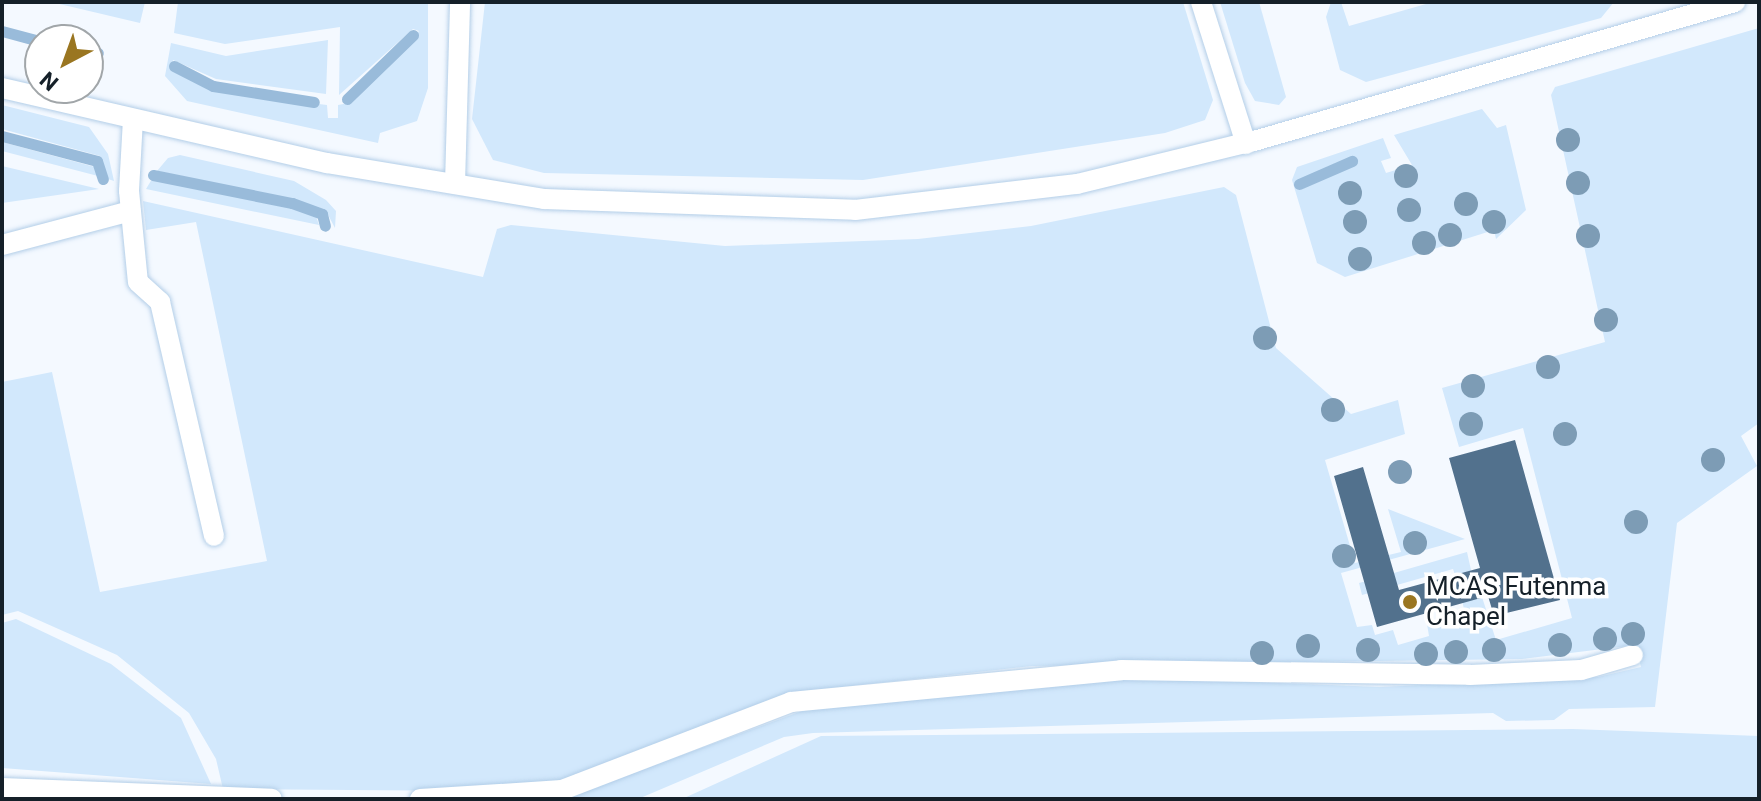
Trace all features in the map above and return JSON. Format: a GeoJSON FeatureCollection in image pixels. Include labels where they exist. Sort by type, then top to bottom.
{"type":"FeatureCollection","features":[{"type":"Feature","properties":{"kind":"lane"},"geometry":{"type":"LineString","coordinates":[[455,184],[460,2]]}},
{"type":"Feature","properties":{"kind":"lane"},"geometry":{"type":"LineString","coordinates":[[1201,2],[1246,144]]}},
{"type":"Feature","properties":{"kind":"lane"},"geometry":{"type":"LineString","coordinates":[[2,88],[133,119],[544,199],[855,210],[1077,184],[1246,144],[1735,2]]}},
{"type":"Feature","properties":{"kind":"lane"},"geometry":{"type":"LineString","coordinates":[[133,119],[131,211],[138,282],[160,302],[214,536]]}},
{"type":"Feature","properties":{"kind":"lane"},"geometry":{"type":"LineString","coordinates":[[2,245],[131,211]]}},
{"type":"Feature","properties":{"kind":"lane"},"geometry":{"type":"LineString","coordinates":[[420,799],[562,790],[791,702],[1121,670],[1470,675],[1581,670],[1633,655]]}},
{"type":"Feature","properties":{"kind":"lane"},"geometry":{"type":"LineString","coordinates":[[2,788],[272,799]]}},
{"type":"Feature","properties":{"kind":"shaded area"},"geometry":{"type":"Polygon","coordinates":[[[51,2],[145,2],[140,23],[51,2]]]}},
{"type":"Feature","properties":{"kind":"shaded area"},"geometry":{"type":"Polygon","coordinates":[[[178,2],[428,2],[428,88],[417,121],[380,133],[378,143],[187,101],[165,76],[171,43],[226,56],[328,40],[326,94],[216,79],[173,60],[171,69],[214,91],[327,105],[328,118],[338,118],[338,105],[349,103],[419,31],[413,29],[339,95],[340,27],[225,44],[174,33],[178,2]]]}},
{"type":"Feature","properties":{"kind":"shaded area"},"geometry":{"type":"Polygon","coordinates":[[[485,2],[1183,2],[1213,100],[1205,120],[1165,133],[863,180],[544,173],[493,160],[472,119],[485,2]]]}},
{"type":"Feature","properties":{"kind":"shaded area"},"geometry":{"type":"Polygon","coordinates":[[[1220,2],[1259,2],[1286,97],[1279,105],[1255,101],[1245,83],[1220,2]]]}},
{"type":"Feature","properties":{"kind":"shaded area"},"geometry":{"type":"Polygon","coordinates":[[[1331,2],[1341,2],[1349,26],[1433,2],[1614,2],[1601,18],[1366,82],[1340,70],[1326,17],[1331,2]]]}},
{"type":"Feature","properties":{"kind":"shaded area"},"geometry":{"type":"Polygon","coordinates":[[[1759,28],[1759,423],[1741,436],[1757,466],[1677,523],[1655,707],[1569,709],[1554,720],[1506,721],[1493,713],[813,733],[784,737],[638,799],[563,799],[818,705],[1117,677],[1379,687],[1598,677],[1641,667],[1635,645],[1522,659],[1032,666],[787,693],[557,782],[481,791],[223,789],[216,759],[189,713],[117,655],[18,611],[2,615],[2,382],[52,372],[100,592],[267,561],[196,222],[146,230],[143,201],[483,277],[497,229],[511,225],[725,246],[918,239],[1031,226],[1224,187],[1236,195],[1276,348],[1351,414],[1398,400],[1405,434],[1325,460],[1355,563],[1401,552],[1388,509],[1465,539],[1341,573],[1357,627],[1372,625],[1375,635],[1393,630],[1398,645],[1429,636],[1427,624],[1465,614],[1462,600],[1481,594],[1496,640],[1572,618],[1523,428],[1459,447],[1442,388],[1605,342],[1551,95],[1555,87],[1759,28]]]}},
{"type":"Feature","properties":{"kind":"shaded area"},"geometry":{"type":"Polygon","coordinates":[[[2,105],[89,127],[108,154],[114,181],[108,179],[100,156],[2,129],[2,105]]]}},
{"type":"Feature","properties":{"kind":"shaded area"},"geometry":{"type":"Polygon","coordinates":[[[1482,109],[1497,128],[1506,125],[1526,210],[1496,239],[1494,230],[1345,277],[1317,263],[1292,180],[1297,167],[1383,138],[1391,158],[1381,161],[1386,173],[1412,165],[1394,135],[1482,109]]]}},
{"type":"Feature","properties":{"kind":"shaded area"},"geometry":{"type":"Polygon","coordinates":[[[2,142],[95,167],[98,176],[2,151],[2,142]]]}},
{"type":"Feature","properties":{"kind":"shaded area"},"geometry":{"type":"Polygon","coordinates":[[[180,155],[294,181],[326,200],[336,211],[335,228],[326,211],[293,199],[157,171],[168,158],[180,155]]]}},
{"type":"Feature","properties":{"kind":"shaded area"},"geometry":{"type":"Polygon","coordinates":[[[2,166],[99,189],[2,203],[2,166]]]}},
{"type":"Feature","properties":{"kind":"shaded area"},"geometry":{"type":"Polygon","coordinates":[[[152,179],[287,207],[316,216],[319,225],[146,189],[152,179]]]}},
{"type":"Feature","properties":{"kind":"shaded area"},"geometry":{"type":"Polygon","coordinates":[[[1467,552],[1473,579],[1458,583],[1453,569],[1362,595],[1359,583],[1467,552]]]}},
{"type":"Feature","properties":{"kind":"shaded area"},"geometry":{"type":"Polygon","coordinates":[[[16,619],[111,664],[181,718],[211,784],[2,768],[2,623],[16,619]]]}},
{"type":"Feature","properties":{"kind":"shaded area"},"geometry":{"type":"Polygon","coordinates":[[[1573,729],[1759,736],[1759,799],[682,799],[821,736],[1573,729]]]}},
{"type":"Feature","properties":{"kind":"building"},"geometry":{"type":"Polygon","coordinates":[[[1515,440],[1560,600],[1494,616],[1488,596],[1377,627],[1334,476],[1363,467],[1399,590],[1480,568],[1449,458],[1515,440]]]}},
{"type":"Feature","properties":{"kind":"waterway"},"geometry":{"type":"LineString","coordinates":[[2,31],[24,37]]}},
{"type":"Feature","properties":{"kind":"waterway"},"geometry":{"type":"LineString","coordinates":[[347,99],[413,35]]}},
{"type":"Feature","properties":{"kind":"waterway"},"geometry":{"type":"LineString","coordinates":[[174,66],[213,86],[314,102]]}},
{"type":"Feature","properties":{"kind":"waterway"},"geometry":{"type":"LineString","coordinates":[[2,136],[97,161],[103,179]]}},
{"type":"Feature","properties":{"kind":"waterway"},"geometry":{"type":"LineString","coordinates":[[1299,184],[1352,161]]}},
{"type":"Feature","properties":{"kind":"waterway"},"geometry":{"type":"LineString","coordinates":[[153,175],[292,203],[322,214],[325,226]]}},
{"type":"Feature","properties":{"kind":"place","name":"MCAS Futenma Chapel"},"geometry":{"type":"Point","coordinates":[1410,602]}}]}
